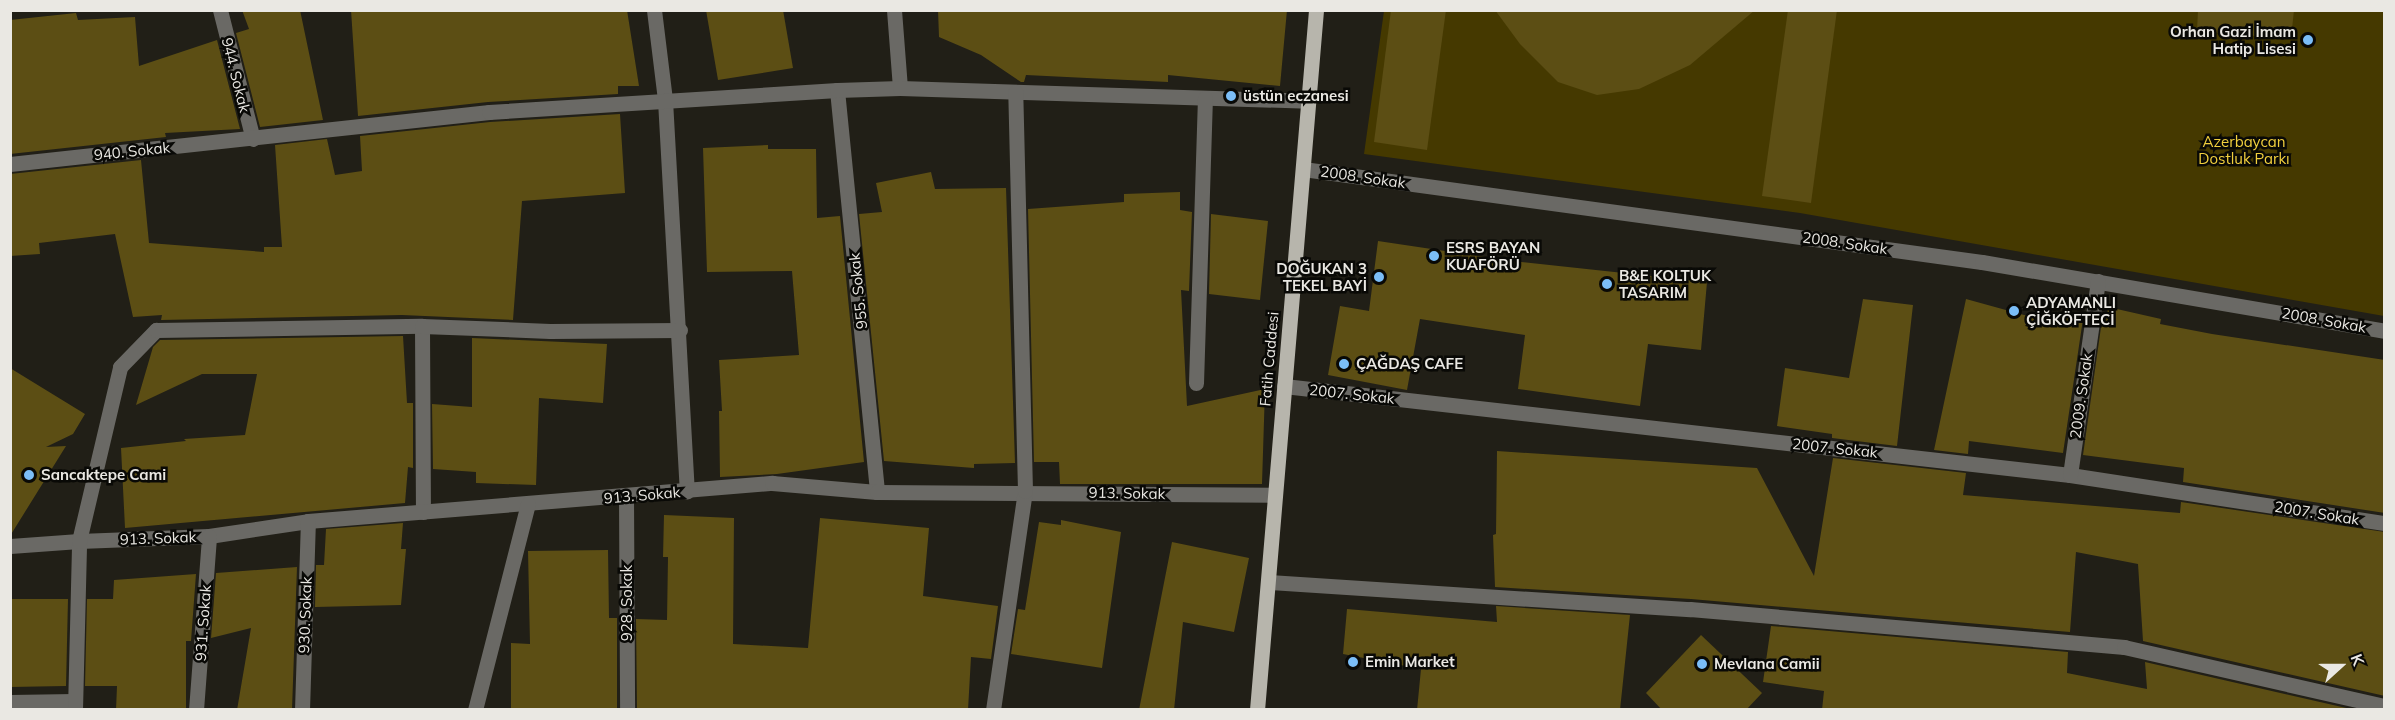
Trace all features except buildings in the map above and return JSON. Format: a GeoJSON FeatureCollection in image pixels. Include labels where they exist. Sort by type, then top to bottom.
{"type":"FeatureCollection","features":[{"type":"Feature","properties":{"kind":"main road","name":"Fatih Caddesi"},"geometry":{"type":"LineString","coordinates":[[1257,710],[1316,10]]}},
{"type":"Feature","properties":{"kind":"street","name":"944. Sokak"},"geometry":{"type":"LineString","coordinates":[[220,10],[253,139]]}},
{"type":"Feature","properties":{"kind":"street"},"geometry":{"type":"LineString","coordinates":[[654,10],[665,100],[680,330],[687,491]]}},
{"type":"Feature","properties":{"kind":"street"},"geometry":{"type":"LineString","coordinates":[[894,10],[900,88]]}},
{"type":"Feature","properties":{"kind":"street","name":"940. Sokak"},"geometry":{"type":"LineString","coordinates":[[10,164],[253,139],[489,111],[837,90],[900,88],[1308,101]]}},
{"type":"Feature","properties":{"kind":"street","name":"955. Sokak"},"geometry":{"type":"LineString","coordinates":[[837,90],[877,492]]}},
{"type":"Feature","properties":{"kind":"street"},"geometry":{"type":"LineString","coordinates":[[993,710],[1025,491],[1015,92]]}},
{"type":"Feature","properties":{"kind":"street"},"geometry":{"type":"LineString","coordinates":[[1196,383],[1205,98]]}},
{"type":"Feature","properties":{"kind":"street","name":"2008. Sokak"},"geometry":{"type":"LineString","coordinates":[[1303,169],[1982,262],[2385,331]]}},
{"type":"Feature","properties":{"kind":"street","name":"2009. Sokak"},"geometry":{"type":"LineString","coordinates":[[2070,475],[2097,281]]}},
{"type":"Feature","properties":{"kind":"street"},"geometry":{"type":"LineString","coordinates":[[10,702],[74,705],[79,541],[120,368],[156,330],[422,326],[550,331],[680,330]]}},
{"type":"Feature","properties":{"kind":"street"},"geometry":{"type":"LineString","coordinates":[[422,326],[423,512]]}},
{"type":"Feature","properties":{"kind":"street","name":"2007. Sokak"},"geometry":{"type":"LineString","coordinates":[[1284,386],[2070,475],[2385,523]]}},
{"type":"Feature","properties":{"kind":"street","name":"913. Sokak"},"geometry":{"type":"LineString","coordinates":[[10,546],[79,541],[209,537],[308,521],[771,483],[877,492],[1025,491],[1275,495]]}},
{"type":"Feature","properties":{"kind":"street","name":"928. Sokak"},"geometry":{"type":"LineString","coordinates":[[626,496],[627,710]]}},
{"type":"Feature","properties":{"kind":"street"},"geometry":{"type":"LineString","coordinates":[[476,710],[528,504]]}},
{"type":"Feature","properties":{"kind":"street","name":"930. Sokak"},"geometry":{"type":"LineString","coordinates":[[302,710],[308,521]]}},
{"type":"Feature","properties":{"kind":"street","name":"931. Sokak"},"geometry":{"type":"LineString","coordinates":[[196,710],[209,537]]}},
{"type":"Feature","properties":{"kind":"street"},"geometry":{"type":"LineString","coordinates":[[1268,582],[1690,609],[2124,647],[2385,706]]}},
{"type":"Feature","properties":{"kind":"green space","name":"Azerbaycan Dostluk Parkı"},"geometry":{"type":"Polygon","coordinates":[[[1384,11],[2384,11],[2384,316],[1800,213],[1364,154],[1384,11]]]}},
{"type":"Feature","properties":{"kind":"place","name":"Orhan Gazi İmam Hatip Lisesi"},"geometry":{"type":"Point","coordinates":[2308,40]}},
{"type":"Feature","properties":{"kind":"place","name":"üstün eczanesi"},"geometry":{"type":"Point","coordinates":[1231,96]}},
{"type":"Feature","properties":{"kind":"place","name":"ESRS BAYAN KUAFÖRÜ"},"geometry":{"type":"Point","coordinates":[1434,256]}},
{"type":"Feature","properties":{"kind":"place","name":"DOĞUKAN 3 TEKEL BAYİ"},"geometry":{"type":"Point","coordinates":[1379,277]}},
{"type":"Feature","properties":{"kind":"place","name":"B&E KOLTUK TASARIM"},"geometry":{"type":"Point","coordinates":[1607,284]}},
{"type":"Feature","properties":{"kind":"place","name":"ADYAMANLI ÇİĞKÖFTECİ"},"geometry":{"type":"Point","coordinates":[2014,311]}},
{"type":"Feature","properties":{"kind":"place","name":"ÇAĞDAŞ CAFE"},"geometry":{"type":"Point","coordinates":[1344,364]}},
{"type":"Feature","properties":{"kind":"place","name":"Sancaktepe Cami"},"geometry":{"type":"Point","coordinates":[29,475]}},
{"type":"Feature","properties":{"kind":"place","name":"Emin Market"},"geometry":{"type":"Point","coordinates":[1353,662]}},
{"type":"Feature","properties":{"kind":"place","name":"Mevlana Camii"},"geometry":{"type":"Point","coordinates":[1702,664]}}]}
